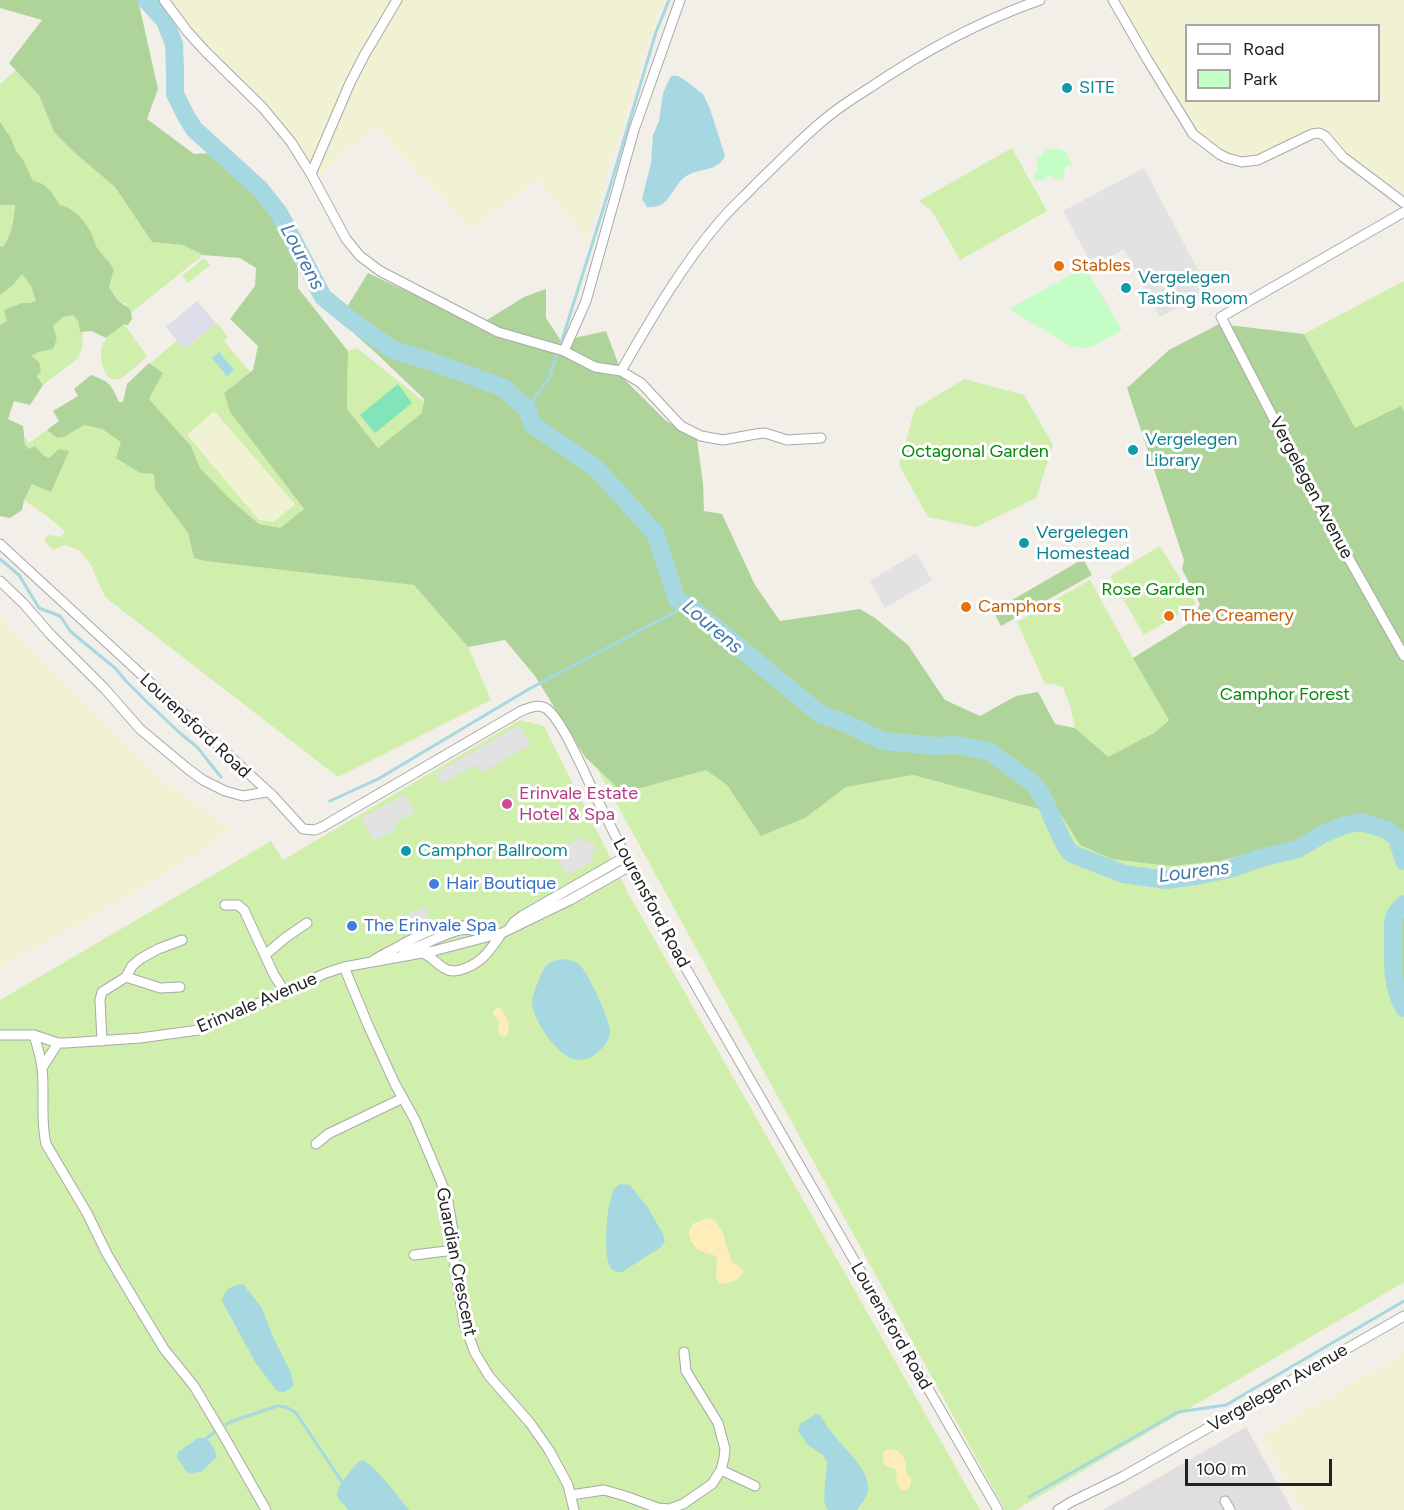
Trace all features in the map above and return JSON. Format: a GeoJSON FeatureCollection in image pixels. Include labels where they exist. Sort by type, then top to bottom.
{"type":"FeatureCollection","features":[{"type":"Feature","properties":{"kind":"street"},"geometry":{"type":"LineString","coordinates":[[164,0],[187,31],[263,108],[291,142],[346,239],[360,256],[380,271],[498,332],[564,351],[595,367],[621,371],[641,383],[681,426],[701,436],[723,440],[765,433],[788,440],[820,438]]}},
{"type":"Feature","properties":{"kind":"street"},"geometry":{"type":"LineString","coordinates":[[311,174],[350,82],[397,0]]}},
{"type":"Feature","properties":{"kind":"street"},"geometry":{"type":"LineString","coordinates":[[564,351],[586,302],[634,130],[680,0]]}},
{"type":"Feature","properties":{"kind":"street"},"geometry":{"type":"LineString","coordinates":[[621,371],[659,306],[722,219],[820,123],[850,100],[930,50],[1016,8],[1040,0]]}},
{"type":"Feature","properties":{"kind":"street"},"geometry":{"type":"LineString","coordinates":[[1113,0],[1193,134],[1219,154],[1242,162],[1258,160],[1312,134],[1322,134],[1343,157],[1404,203]]}},
{"type":"Feature","properties":{"kind":"street","name":"Vergelegen Avenue"},"geometry":{"type":"LineString","coordinates":[[1404,212],[1221,317],[1318,504],[1404,656]]}},
{"type":"Feature","properties":{"kind":"street","name":"Lourensford Road"},"geometry":{"type":"LineString","coordinates":[[0,544],[290,814],[303,829],[315,830],[520,711],[543,707],[554,717],[567,736],[625,857],[711,1014],[998,1510]]}},
{"type":"Feature","properties":{"kind":"street"},"geometry":{"type":"LineString","coordinates":[[0,581],[105,689],[140,729],[188,769],[225,791],[243,796],[266,792]]}},
{"type":"Feature","properties":{"kind":"street","name":"Erinvale Avenue"},"geometry":{"type":"LineString","coordinates":[[506,931],[522,916],[625,857]]}},
{"type":"Feature","properties":{"kind":"street","name":"Erinvale Avenue"},"geometry":{"type":"LineString","coordinates":[[0,1035],[34,1035],[58,1043],[140,1038],[199,1030],[344,967],[422,953],[492,936],[517,927],[630,866]]}},
{"type":"Feature","properties":{"kind":"street"},"geometry":{"type":"LineString","coordinates":[[225,905],[238,905],[244,910],[274,975],[285,992]]}},
{"type":"Feature","properties":{"kind":"street"},"geometry":{"type":"LineString","coordinates":[[265,955],[307,923]]}},
{"type":"Feature","properties":{"kind":"street"},"geometry":{"type":"LineString","coordinates":[[369,963],[424,933],[439,928],[465,926],[492,936]]}},
{"type":"Feature","properties":{"kind":"street"},"geometry":{"type":"LineString","coordinates":[[396,958],[444,934],[473,929]]}},
{"type":"Feature","properties":{"kind":"street"},"geometry":{"type":"LineString","coordinates":[[422,953],[447,970],[457,970],[482,960],[506,931]]}},
{"type":"Feature","properties":{"kind":"street"},"geometry":{"type":"LineString","coordinates":[[102,1041],[101,996],[105,990],[126,977],[132,966],[140,959],[182,940]]}},
{"type":"Feature","properties":{"kind":"street","name":"Guardian Crescent"},"geometry":{"type":"LineString","coordinates":[[344,967],[394,1084],[416,1120],[447,1196],[464,1323],[475,1353],[493,1382],[537,1432],[568,1485],[574,1510]]}},
{"type":"Feature","properties":{"kind":"street"},"geometry":{"type":"LineString","coordinates":[[126,977],[160,988],[180,987]]}},
{"type":"Feature","properties":{"kind":"street"},"geometry":{"type":"LineString","coordinates":[[34,1035],[42,1068],[45,1144],[87,1213],[107,1254],[147,1322],[175,1364],[194,1386],[266,1510]]}},
{"type":"Feature","properties":{"kind":"street"},"geometry":{"type":"LineString","coordinates":[[42,1068],[58,1043]]}},
{"type":"Feature","properties":{"kind":"street"},"geometry":{"type":"LineString","coordinates":[[316,1144],[328,1134],[403,1098]]}},
{"type":"Feature","properties":{"kind":"street"},"geometry":{"type":"LineString","coordinates":[[414,1255],[454,1250]]}},
{"type":"Feature","properties":{"kind":"street","name":"Vergelegen Avenue"},"geometry":{"type":"LineString","coordinates":[[1058,1510],[1079,1497],[1122,1478],[1404,1316]]}},
{"type":"Feature","properties":{"kind":"street"},"geometry":{"type":"LineString","coordinates":[[571,1495],[604,1490],[658,1508],[669,1509],[682,1504],[707,1488],[721,1470],[725,1449],[718,1423],[686,1371],[684,1352]]}},
{"type":"Feature","properties":{"kind":"street"},"geometry":{"type":"LineString","coordinates":[[721,1470],[755,1486]]}},
{"type":"Feature","properties":{"kind":"street"},"geometry":{"type":"LineString","coordinates":[[1225,1501],[1230,1510]]}},
{"type":"Feature","properties":{"kind":"shaded area"},"geometry":{"type":"Polygon","coordinates":[[[1144,168],[1209,291],[1160,317],[1124,249],[1093,266],[1063,211],[1144,168]]]}},
{"type":"Feature","properties":{"kind":"shaded area"},"geometry":{"type":"Polygon","coordinates":[[[197,301],[216,323],[184,349],[166,327],[197,301]]]}},
{"type":"Feature","properties":{"kind":"shaded area"},"geometry":{"type":"Polygon","coordinates":[[[916,553],[932,580],[885,608],[870,581],[916,553]]]}},
{"type":"Feature","properties":{"kind":"shaded area"},"geometry":{"type":"Polygon","coordinates":[[[519,725],[531,744],[481,773],[476,765],[442,784],[436,773],[519,725]]]}},
{"type":"Feature","properties":{"kind":"shaded area"},"geometry":{"type":"Polygon","coordinates":[[[404,794],[415,812],[394,824],[396,829],[375,841],[361,819],[404,794]]]}},
{"type":"Feature","properties":{"kind":"shaded area"},"geometry":{"type":"Polygon","coordinates":[[[581,837],[584,843],[591,840],[597,849],[590,854],[594,860],[567,876],[554,853],[581,837]]]}},
{"type":"Feature","properties":{"kind":"shaded area"},"geometry":{"type":"Polygon","coordinates":[[[425,907],[431,921],[404,933],[397,919],[425,907]]]}},
{"type":"Feature","properties":{"kind":"shaded area"},"geometry":{"type":"Polygon","coordinates":[[[1246,1427],[1292,1510],[1103,1510],[1246,1427]]]}},
{"type":"Feature","properties":{"kind":"green space","name":"Camphor Forest"},"geometry":{"type":"Polygon","coordinates":[[[0,0],[138,0],[158,89],[147,119],[194,154],[213,153],[245,183],[268,210],[298,263],[298,288],[348,351],[347,409],[378,448],[422,413],[424,399],[339,320],[368,273],[479,325],[524,297],[546,289],[546,318],[561,341],[606,331],[624,379],[665,420],[697,440],[704,511],[722,514],[755,585],[780,621],[860,609],[908,645],[945,700],[980,716],[1016,696],[1038,692],[1055,724],[1075,728],[1108,757],[1154,733],[1169,720],[1133,658],[1191,622],[1200,604],[1182,569],[1184,560],[1127,388],[1169,350],[1219,324],[1304,334],[1355,428],[1401,406],[1404,411],[1404,845],[1398,830],[1361,815],[1343,819],[1295,842],[1220,861],[1170,866],[1112,859],[1080,845],[1061,815],[913,775],[846,787],[805,818],[761,836],[727,785],[706,770],[623,793],[585,757],[535,676],[505,640],[468,647],[414,585],[194,558],[188,533],[155,489],[154,474],[140,473],[116,458],[121,442],[102,429],[84,425],[64,437],[57,438],[47,430],[59,421],[53,411],[78,396],[74,389],[91,375],[109,384],[119,402],[123,402],[127,384],[149,363],[163,373],[149,399],[191,446],[200,468],[231,500],[259,524],[280,528],[304,509],[230,412],[224,393],[253,370],[258,346],[230,319],[255,286],[256,268],[240,258],[203,255],[183,245],[152,242],[115,187],[54,132],[39,95],[9,63],[42,20],[0,8],[0,0]]]}},
{"type":"Feature","properties":{"kind":"green space"},"geometry":{"type":"Polygon","coordinates":[[[168,0],[663,0],[587,241],[538,178],[473,228],[374,126],[318,177],[191,31],[168,0]]]}},
{"type":"Feature","properties":{"kind":"green space"},"geometry":{"type":"Polygon","coordinates":[[[1114,0],[1404,0],[1404,193],[1381,180],[1344,153],[1322,126],[1260,156],[1246,159],[1226,155],[1195,132],[1114,0]]]}},
{"type":"Feature","properties":{"kind":"green space"},"geometry":{"type":"Polygon","coordinates":[[[16,70],[39,95],[54,132],[115,187],[152,242],[183,245],[203,255],[132,312],[126,304],[119,301],[109,287],[114,268],[96,246],[88,227],[70,209],[60,205],[46,186],[33,181],[24,161],[0,122],[0,84],[16,70]]]}},
{"type":"Feature","properties":{"kind":"green space"},"geometry":{"type":"Polygon","coordinates":[[[0,122],[24,161],[33,181],[46,186],[60,205],[70,209],[88,227],[96,246],[114,269],[109,287],[132,314],[128,325],[124,324],[106,338],[92,331],[80,332],[78,321],[73,315],[63,317],[53,326],[57,339],[53,349],[31,356],[39,362],[41,372],[37,376],[43,385],[30,405],[14,401],[8,419],[23,426],[25,445],[29,449],[35,446],[49,458],[59,449],[69,451],[51,492],[32,484],[22,510],[10,518],[0,516],[0,325],[7,321],[4,310],[21,303],[36,301],[31,286],[22,274],[0,295],[0,246],[3,247],[10,232],[15,205],[0,205],[0,122]]]}},
{"type":"Feature","properties":{"kind":"green space"},"geometry":{"type":"Polygon","coordinates":[[[1012,148],[1047,211],[960,260],[932,211],[919,201],[1012,148]]]}},
{"type":"Feature","properties":{"kind":"green space"},"geometry":{"type":"Polygon","coordinates":[[[1056,148],[1067,152],[1072,166],[1065,166],[1064,177],[1060,180],[1049,175],[1044,180],[1035,180],[1038,166],[1035,158],[1041,156],[1044,151],[1056,148]]]}},
{"type":"Feature","properties":{"kind":"green space"},"geometry":{"type":"Polygon","coordinates":[[[15,204],[10,232],[3,247],[0,246],[0,205],[15,204]]]}},
{"type":"Feature","properties":{"kind":"green space"},"geometry":{"type":"Polygon","coordinates":[[[204,258],[210,265],[188,283],[182,276],[204,258]]]}},
{"type":"Feature","properties":{"kind":"green space"},"geometry":{"type":"Polygon","coordinates":[[[1085,267],[1122,330],[1090,348],[1072,347],[1009,309],[1085,267]]]}},
{"type":"Feature","properties":{"kind":"green space"},"geometry":{"type":"Polygon","coordinates":[[[22,274],[31,286],[36,301],[13,305],[7,321],[0,325],[0,295],[22,274]]]}},
{"type":"Feature","properties":{"kind":"green space"},"geometry":{"type":"Polygon","coordinates":[[[1404,281],[1404,411],[1401,406],[1355,429],[1304,334],[1404,281]]]}},
{"type":"Feature","properties":{"kind":"green space"},"geometry":{"type":"Polygon","coordinates":[[[73,315],[78,321],[80,332],[83,332],[82,349],[77,359],[43,385],[30,356],[53,348],[57,339],[53,326],[63,317],[73,315]]]}},
{"type":"Feature","properties":{"kind":"green space"},"geometry":{"type":"Polygon","coordinates":[[[216,323],[228,337],[224,341],[250,372],[224,393],[230,412],[304,509],[280,528],[259,524],[231,500],[200,468],[191,446],[149,399],[163,373],[150,364],[177,340],[185,349],[216,323]],[[214,411],[187,435],[259,520],[273,522],[295,504],[214,411]]]}},
{"type":"Feature","properties":{"kind":"green space"},"geometry":{"type":"Polygon","coordinates":[[[124,324],[147,356],[124,376],[115,380],[110,378],[103,369],[101,349],[107,338],[124,324]]]}},
{"type":"Feature","properties":{"kind":"green space"},"geometry":{"type":"Polygon","coordinates":[[[357,348],[423,401],[423,413],[378,448],[347,409],[348,351],[357,348]]]}},
{"type":"Feature","properties":{"kind":"green space","name":"Octagonal Garden"},"geometry":{"type":"Polygon","coordinates":[[[964,379],[1024,395],[1053,445],[1036,498],[976,527],[928,517],[899,465],[915,409],[964,379]]]}},
{"type":"Feature","properties":{"kind":"green space"},"geometry":{"type":"Polygon","coordinates":[[[398,384],[412,403],[375,433],[360,415],[398,384]]]}},
{"type":"Feature","properties":{"kind":"green space"},"geometry":{"type":"Polygon","coordinates":[[[214,411],[295,504],[273,522],[259,521],[187,435],[214,411]]]}},
{"type":"Feature","properties":{"kind":"green space"},"geometry":{"type":"Polygon","coordinates":[[[83,425],[102,429],[122,442],[117,458],[140,473],[154,474],[155,489],[188,533],[194,558],[414,585],[468,647],[491,700],[338,777],[105,597],[90,563],[79,550],[65,545],[53,550],[44,541],[48,535],[61,537],[65,531],[24,500],[32,484],[51,492],[49,459],[35,446],[29,449],[25,446],[24,436],[29,443],[47,430],[57,438],[64,437],[83,425]]]}},
{"type":"Feature","properties":{"kind":"green space","name":"Rose Garden"},"geometry":{"type":"Polygon","coordinates":[[[1160,546],[1196,604],[1144,635],[1110,576],[1160,546]]]}},
{"type":"Feature","properties":{"kind":"green space"},"geometry":{"type":"Polygon","coordinates":[[[1083,559],[1092,575],[1001,626],[993,611],[1083,559]]]}},
{"type":"Feature","properties":{"kind":"green space"},"geometry":{"type":"Polygon","coordinates":[[[1090,580],[1169,719],[1154,733],[1108,758],[1075,728],[1063,687],[1045,684],[1017,622],[1090,580]]]}},
{"type":"Feature","properties":{"kind":"green space"},"geometry":{"type":"Polygon","coordinates":[[[0,616],[153,774],[231,827],[200,852],[107,908],[0,967],[0,616]]]}},
{"type":"Feature","properties":{"kind":"green space"},"geometry":{"type":"Polygon","coordinates":[[[520,720],[544,726],[628,893],[980,1510],[0,1510],[0,1000],[271,841],[283,860],[520,720]]]}},
{"type":"Feature","properties":{"kind":"green space"},"geometry":{"type":"Polygon","coordinates":[[[597,768],[623,793],[706,770],[727,785],[761,836],[805,818],[845,787],[913,775],[1061,815],[1080,845],[1220,861],[1295,842],[1343,819],[1361,815],[1398,830],[1404,845],[1404,915],[1398,931],[1397,952],[1399,973],[1404,989],[1404,1282],[1016,1510],[1005,1510],[597,768]]]}},
{"type":"Feature","properties":{"kind":"green space"},"geometry":{"type":"Polygon","coordinates":[[[1404,916],[1404,989],[1399,973],[1397,941],[1404,916]]]}},
{"type":"Feature","properties":{"kind":"green space"},"geometry":{"type":"Polygon","coordinates":[[[1404,1353],[1404,1510],[1303,1510],[1262,1436],[1404,1353]]]}},
{"type":"Feature","properties":{"kind":"sand"},"geometry":{"type":"Polygon","coordinates":[[[497,1008],[500,1008],[508,1022],[509,1029],[506,1036],[498,1032],[500,1022],[493,1014],[497,1008]]]}},
{"type":"Feature","properties":{"kind":"sand"},"geometry":{"type":"Polygon","coordinates":[[[709,1218],[715,1220],[723,1233],[731,1261],[743,1270],[737,1279],[730,1282],[719,1284],[716,1276],[716,1257],[700,1251],[691,1239],[689,1229],[694,1223],[709,1218]]]}},
{"type":"Feature","properties":{"kind":"sand"},"geometry":{"type":"Polygon","coordinates":[[[889,1449],[898,1451],[904,1458],[906,1472],[911,1479],[906,1490],[902,1491],[897,1484],[896,1469],[883,1463],[883,1452],[889,1449]]]}},
{"type":"Feature","properties":{"kind":"water"},"geometry":{"type":"Polygon","coordinates":[[[671,76],[678,76],[703,94],[725,156],[717,165],[685,177],[661,205],[647,207],[642,199],[651,163],[653,135],[659,121],[663,93],[671,76]]]}},
{"type":"Feature","properties":{"kind":"water"},"geometry":{"type":"Polygon","coordinates":[[[219,352],[234,370],[227,376],[212,358],[219,352]]]}},
{"type":"Feature","properties":{"kind":"water"},"geometry":{"type":"Polygon","coordinates":[[[562,959],[575,962],[583,969],[609,1024],[610,1030],[606,1044],[596,1054],[583,1060],[572,1059],[549,1039],[532,1004],[544,969],[552,962],[562,959]]]}},
{"type":"Feature","properties":{"kind":"water"},"geometry":{"type":"Polygon","coordinates":[[[620,1184],[630,1185],[648,1208],[665,1241],[661,1247],[622,1272],[617,1272],[610,1267],[606,1239],[610,1202],[616,1187],[620,1184]]]}},
{"type":"Feature","properties":{"kind":"water"},"geometry":{"type":"Polygon","coordinates":[[[243,1284],[262,1308],[290,1371],[293,1385],[284,1392],[277,1391],[255,1362],[222,1301],[229,1288],[243,1284]]]}},
{"type":"Feature","properties":{"kind":"water"},"geometry":{"type":"Polygon","coordinates":[[[816,1414],[820,1415],[867,1479],[867,1494],[857,1510],[828,1510],[825,1505],[827,1462],[823,1455],[808,1445],[798,1431],[800,1424],[816,1414]]]}},
{"type":"Feature","properties":{"kind":"water"},"geometry":{"type":"Polygon","coordinates":[[[198,1438],[207,1438],[217,1457],[202,1471],[190,1474],[177,1457],[178,1452],[198,1438]]]}},
{"type":"Feature","properties":{"kind":"water"},"geometry":{"type":"Polygon","coordinates":[[[363,1460],[381,1475],[409,1510],[349,1510],[342,1503],[337,1495],[339,1487],[358,1462],[363,1460]]]}},
{"type":"Feature","properties":{"kind":"waterway","name":"Lourens"},"geometry":{"type":"LineString","coordinates":[[146,0],[165,21],[174,44],[175,94],[186,116],[194,129],[260,189],[279,213],[323,297],[393,350],[504,388],[527,409],[533,425],[596,468],[655,533],[677,600],[688,605],[820,714],[883,741],[936,746],[959,745],[990,752],[1033,783],[1042,795],[1066,847],[1072,854],[1124,874],[1166,880],[1230,869],[1261,858],[1298,849],[1323,834],[1345,825],[1361,822],[1387,830],[1397,838],[1404,861]]}},
{"type":"Feature","properties":{"kind":"waterway"},"geometry":{"type":"LineString","coordinates":[[527,409],[549,378],[606,200],[656,32],[669,0]]}},
{"type":"Feature","properties":{"kind":"waterway"},"geometry":{"type":"LineString","coordinates":[[0,559],[19,575],[39,608],[60,616],[71,632],[115,668],[147,702],[197,747],[221,777]]}},
{"type":"Feature","properties":{"kind":"waterway"},"geometry":{"type":"LineString","coordinates":[[330,801],[378,779],[529,689],[688,605]]}},
{"type":"Feature","properties":{"kind":"waterway","name":"Lourens"},"geometry":{"type":"LineString","coordinates":[[1404,904],[1393,921],[1395,982],[1404,1008]]}},
{"type":"Feature","properties":{"kind":"waterway"},"geometry":{"type":"LineString","coordinates":[[1029,1497],[1178,1412],[1226,1405],[1404,1301]]}},
{"type":"Feature","properties":{"kind":"waterway"},"geometry":{"type":"LineString","coordinates":[[226,1425],[277,1406],[286,1407],[296,1413],[342,1482]]}},
{"type":"Feature","properties":{"kind":"waterway"},"geometry":{"type":"LineString","coordinates":[[207,1438],[217,1430]]}},
{"type":"Feature","properties":{"kind":"place","name":"SITE"},"geometry":{"type":"Point","coordinates":[1067,88]}},
{"type":"Feature","properties":{"kind":"place","name":"Stables"},"geometry":{"type":"Point","coordinates":[1059,266]}},
{"type":"Feature","properties":{"kind":"place","name":"Vergelegen Tasting Room"},"geometry":{"type":"Point","coordinates":[1126,288]}},
{"type":"Feature","properties":{"kind":"place","name":"Vergelegen Library"},"geometry":{"type":"Point","coordinates":[1133,450]}},
{"type":"Feature","properties":{"kind":"place","name":"Vergelegen Homestead"},"geometry":{"type":"Point","coordinates":[1024,543]}},
{"type":"Feature","properties":{"kind":"place","name":"Camphors"},"geometry":{"type":"Point","coordinates":[966,607]}},
{"type":"Feature","properties":{"kind":"place","name":"The Creamery"},"geometry":{"type":"Point","coordinates":[1169,616]}},
{"type":"Feature","properties":{"kind":"place","name":"Erinvale Estate Hotel & Spa"},"geometry":{"type":"Point","coordinates":[507,804]}},
{"type":"Feature","properties":{"kind":"place","name":"Camphor Ballroom"},"geometry":{"type":"Point","coordinates":[406,851]}},
{"type":"Feature","properties":{"kind":"place","name":"Hair Boutique"},"geometry":{"type":"Point","coordinates":[434,884]}},
{"type":"Feature","properties":{"kind":"place","name":"The Erinvale Spa"},"geometry":{"type":"Point","coordinates":[352,926]}}]}
